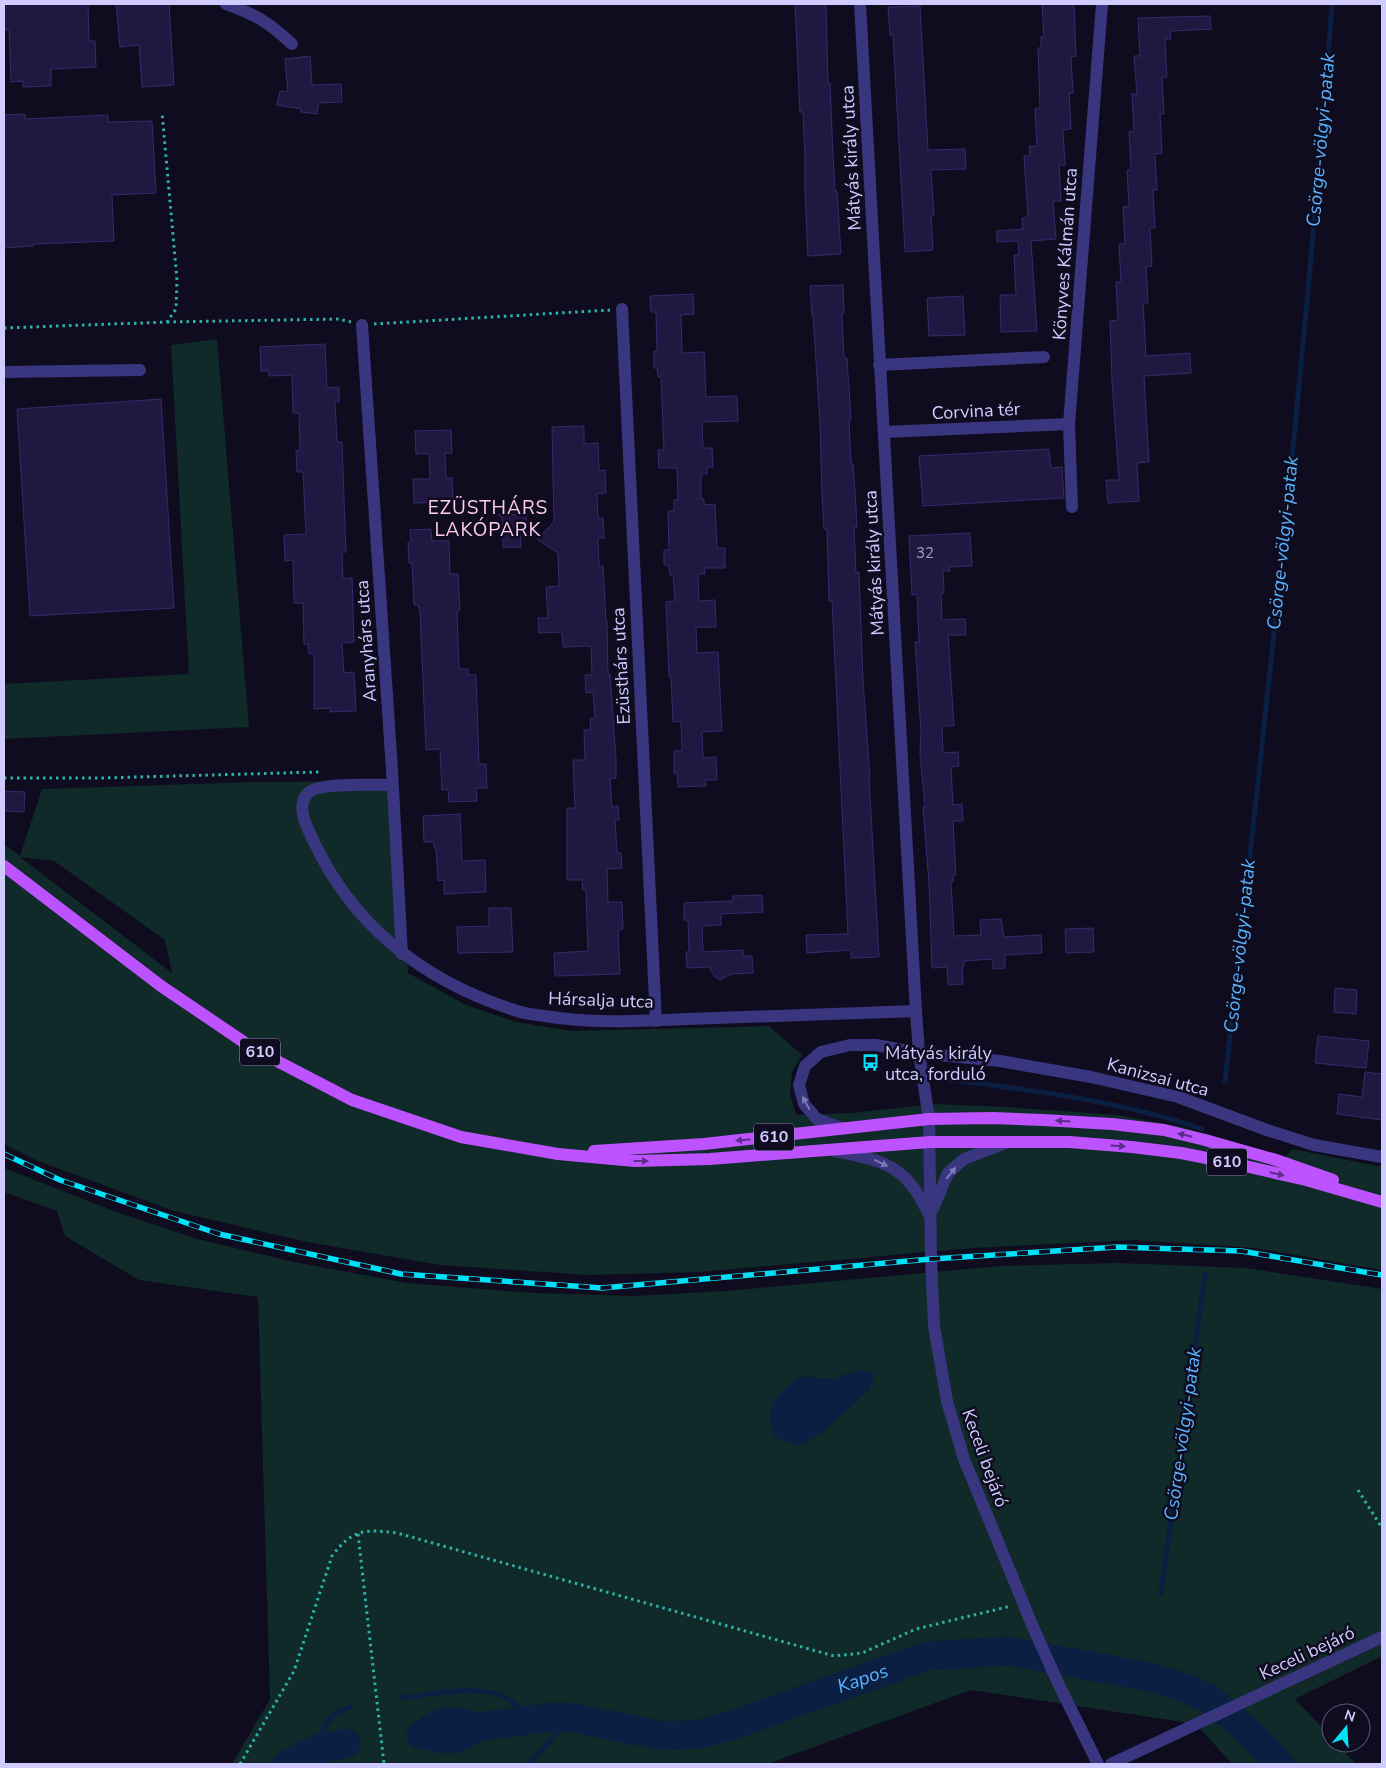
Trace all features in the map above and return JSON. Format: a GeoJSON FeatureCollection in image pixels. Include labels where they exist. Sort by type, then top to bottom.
{"type":"FeatureCollection","features":[{"type":"Feature","properties":{"kind":"main road","name":"610"},"geometry":{"type":"LineString","coordinates":[[4,866],[161,986],[254,1049],[352,1100],[461,1137],[558,1154],[635,1161],[710,1160],[930,1142],[1069,1142],[1181,1153],[1306,1180],[1382,1202]]}},
{"type":"Feature","properties":{"kind":"main road","name":"610"},"geometry":{"type":"LineString","coordinates":[[558,1154],[704,1144],[929,1119],[993,1118],[1043,1120],[1142,1126],[1205,1140],[1276,1160],[1382,1197]]}},
{"type":"Feature","properties":{"kind":"street"},"geometry":{"type":"LineString","coordinates":[[226,4],[258,16],[269,23],[292,44]]}},
{"type":"Feature","properties":{"kind":"street","name":"Mátyás király utca"},"geometry":{"type":"LineString","coordinates":[[860,4],[916,1011],[930,1142]]}},
{"type":"Feature","properties":{"kind":"street","name":"Könyves Kálmán utca"},"geometry":{"type":"LineString","coordinates":[[1072,507],[1069,424],[1102,4]]}},
{"type":"Feature","properties":{"kind":"street","name":"Ezüsthárs utca"},"geometry":{"type":"LineString","coordinates":[[622,309],[656,1020]]}},
{"type":"Feature","properties":{"kind":"street","name":"Aranyhárs utca"},"geometry":{"type":"LineString","coordinates":[[362,325],[402,954]]}},
{"type":"Feature","properties":{"kind":"street"},"geometry":{"type":"LineString","coordinates":[[879,365],[1044,357]]}},
{"type":"Feature","properties":{"kind":"street"},"geometry":{"type":"LineString","coordinates":[[4,372],[140,370]]}},
{"type":"Feature","properties":{"kind":"street","name":"Corvina tér"},"geometry":{"type":"LineString","coordinates":[[884,432],[1069,424]]}},
{"type":"Feature","properties":{"kind":"street","name":"Hársalja utca"},"geometry":{"type":"LineString","coordinates":[[392,785],[324,786],[309,791],[303,802],[302,817],[326,867],[364,919],[402,954],[470,995],[519,1012],[572,1021],[916,1011]]}},
{"type":"Feature","properties":{"kind":"street","name":"Kanizsai utca"},"geometry":{"type":"LineString","coordinates":[[844,1129],[817,1119],[804,1104],[799,1085],[805,1066],[821,1052],[850,1046],[876,1045],[919,1053],[1000,1062],[1091,1077],[1178,1097],[1314,1145],[1382,1157]]}},
{"type":"Feature","properties":{"kind":"street","name":"Keceli bejáró"},"geometry":{"type":"LineString","coordinates":[[930,1142],[930,1216],[934,1326],[946,1401],[964,1459],[1033,1627],[1098,1764]]}},
{"type":"Feature","properties":{"kind":"street"},"geometry":{"type":"LineString","coordinates":[[930,1216],[948,1173],[964,1159],[1011,1142]]}},
{"type":"Feature","properties":{"kind":"street"},"geometry":{"type":"LineString","coordinates":[[834,1150],[875,1159],[898,1171],[913,1186],[930,1216]]}},
{"type":"Feature","properties":{"kind":"street","name":"Keceli bejáró"},"geometry":{"type":"LineString","coordinates":[[1111,1764],[1382,1637]]}},
{"type":"Feature","properties":{"kind":"path"},"geometry":{"type":"LineString","coordinates":[[162,112],[177,280],[176,309],[167,322]]}},
{"type":"Feature","properties":{"kind":"path"},"geometry":{"type":"LineString","coordinates":[[4,328],[167,322],[339,319],[362,325],[622,309]]}},
{"type":"Feature","properties":{"kind":"path"},"geometry":{"type":"LineString","coordinates":[[4,778],[102,778],[324,772]]}},
{"type":"Feature","properties":{"kind":"path"},"geometry":{"type":"LineString","coordinates":[[1358,1490],[1382,1528]]}},
{"type":"Feature","properties":{"kind":"path"},"geometry":{"type":"LineString","coordinates":[[240,1764],[294,1671],[332,1556],[344,1541],[358,1534],[374,1530],[397,1533],[834,1656],[862,1653],[916,1629],[1024,1603]]}},
{"type":"Feature","properties":{"kind":"path"},"geometry":{"type":"LineString","coordinates":[[358,1534],[384,1764]]}},
{"type":"Feature","properties":{"kind":"green space"},"geometry":{"type":"Polygon","coordinates":[[[217,339],[249,727],[4,739],[4,684],[189,674],[171,345],[217,339]]]}},
{"type":"Feature","properties":{"kind":"green space"},"geometry":{"type":"Polygon","coordinates":[[[397,781],[408,973],[466,1005],[516,1022],[571,1031],[769,1026],[802,1055],[792,1072],[790,1094],[796,1115],[853,1113],[933,1104],[1117,1115],[1183,1127],[1286,1157],[1292,1149],[1382,1167],[1382,1270],[1255,1248],[1134,1240],[973,1248],[700,1272],[588,1275],[440,1265],[307,1242],[174,1211],[38,1161],[4,1144],[4,844],[20,856],[42,789],[253,782],[397,781]],[[20,857],[172,973],[165,940],[54,861],[20,857]]]}},
{"type":"Feature","properties":{"kind":"green space"},"geometry":{"type":"Polygon","coordinates":[[[4,1168],[116,1212],[197,1239],[294,1262],[407,1283],[533,1293],[634,1296],[726,1291],[1000,1266],[1117,1263],[1246,1268],[1382,1289],[1382,1656],[1295,1699],[1321,1726],[1321,1753],[1346,1753],[1356,1764],[1232,1764],[1196,1724],[971,1690],[767,1764],[232,1764],[270,1699],[258,1297],[139,1280],[65,1236],[57,1211],[4,1192],[4,1168]],[[848,1373],[834,1380],[800,1376],[820,1434],[870,1389],[848,1373]]]}},
{"type":"Feature","properties":{"kind":"water"},"geometry":{"type":"Polygon","coordinates":[[[862,1370],[875,1374],[870,1389],[820,1434],[800,1446],[776,1438],[770,1420],[773,1405],[785,1389],[800,1376],[834,1380],[848,1373],[862,1370]]]}},
{"type":"Feature","properties":{"kind":"water"},"geometry":{"type":"Polygon","coordinates":[[[454,1707],[471,1710],[491,1717],[519,1716],[526,1721],[525,1729],[500,1733],[454,1753],[422,1749],[420,1718],[439,1708],[454,1707]]]}},
{"type":"Feature","properties":{"kind":"water"},"geometry":{"type":"Polygon","coordinates":[[[335,1730],[344,1732],[347,1758],[321,1758],[306,1753],[314,1743],[335,1730]]]}},
{"type":"Feature","properties":{"kind":"building"},"geometry":{"type":"Polygon","coordinates":[[[4,4],[88,4],[89,41],[95,41],[96,67],[51,69],[51,86],[23,87],[23,81],[11,82],[9,30],[4,30],[4,4]]]}},
{"type":"Feature","properties":{"kind":"building"},"geometry":{"type":"Polygon","coordinates":[[[116,4],[169,4],[174,85],[142,87],[139,45],[120,47],[116,4]]]}},
{"type":"Feature","properties":{"kind":"building"},"geometry":{"type":"Polygon","coordinates":[[[795,4],[826,4],[828,83],[830,83],[835,191],[837,191],[841,254],[808,256],[803,112],[800,112],[795,4]]]}},
{"type":"Feature","properties":{"kind":"building"},"geometry":{"type":"Polygon","coordinates":[[[1042,4],[1074,4],[1076,56],[1071,57],[1073,93],[1069,93],[1071,129],[1063,130],[1065,165],[1059,165],[1061,201],[1053,201],[1056,239],[1031,241],[1037,331],[1001,332],[1000,295],[1016,295],[1014,255],[1019,255],[1018,241],[997,242],[997,231],[1023,229],[1022,218],[1028,217],[1024,156],[1030,156],[1029,146],[1037,146],[1035,109],[1040,108],[1038,48],[1041,48],[1041,37],[1044,37],[1042,4]]]}},
{"type":"Feature","properties":{"kind":"building"},"geometry":{"type":"Polygon","coordinates":[[[920,6],[928,150],[965,149],[966,169],[931,170],[934,215],[931,216],[933,250],[905,252],[893,35],[890,35],[888,7],[920,6]]]}},
{"type":"Feature","properties":{"kind":"building"},"geometry":{"type":"Polygon","coordinates":[[[1210,16],[1211,29],[1170,31],[1171,39],[1165,39],[1167,77],[1162,77],[1164,114],[1160,114],[1162,153],[1155,154],[1157,190],[1153,190],[1155,228],[1150,228],[1152,266],[1146,267],[1148,303],[1143,303],[1146,356],[1190,353],[1191,373],[1144,376],[1149,462],[1137,463],[1139,501],[1108,503],[1106,480],[1119,480],[1110,321],[1118,320],[1116,282],[1121,282],[1119,244],[1125,244],[1123,207],[1129,206],[1127,170],[1131,170],[1129,132],[1134,131],[1132,94],[1137,94],[1134,56],[1140,56],[1138,18],[1210,16]]]}},
{"type":"Feature","properties":{"kind":"building"},"geometry":{"type":"Polygon","coordinates":[[[310,56],[312,85],[341,84],[342,102],[319,103],[317,114],[301,112],[301,109],[277,105],[280,91],[288,92],[285,59],[310,56]]]}},
{"type":"Feature","properties":{"kind":"building"},"geometry":{"type":"Polygon","coordinates":[[[25,114],[25,119],[108,115],[108,122],[152,121],[156,193],[112,195],[114,241],[33,244],[33,246],[4,248],[4,115],[25,114]]]}},
{"type":"Feature","properties":{"kind":"building"},"geometry":{"type":"Polygon","coordinates":[[[843,285],[844,358],[847,358],[851,420],[849,420],[851,464],[853,464],[857,527],[854,527],[856,573],[859,572],[863,681],[879,957],[851,958],[851,950],[807,953],[806,935],[848,934],[832,601],[829,601],[827,529],[824,529],[820,422],[810,286],[843,285]]]}},
{"type":"Feature","properties":{"kind":"building"},"geometry":{"type":"Polygon","coordinates":[[[693,294],[694,314],[681,315],[682,353],[704,352],[706,397],[737,396],[738,421],[702,422],[703,448],[712,448],[713,467],[707,467],[707,474],[701,474],[701,499],[704,499],[704,505],[715,504],[717,548],[725,548],[725,568],[704,568],[705,574],[698,574],[699,601],[715,600],[716,627],[696,627],[697,653],[718,652],[722,731],[702,732],[703,758],[716,757],[717,780],[705,780],[706,786],[678,787],[677,773],[674,773],[674,751],[682,751],[681,721],[673,722],[666,602],[675,601],[673,575],[670,575],[669,565],[664,565],[664,550],[669,550],[668,511],[674,511],[674,500],[678,500],[677,468],[659,468],[658,450],[664,450],[661,377],[658,377],[657,368],[654,368],[654,351],[657,351],[656,312],[651,312],[650,296],[693,294]]]}},
{"type":"Feature","properties":{"kind":"building"},"geometry":{"type":"Polygon","coordinates":[[[963,296],[965,335],[929,336],[927,298],[963,296]]]}},
{"type":"Feature","properties":{"kind":"building"},"geometry":{"type":"Polygon","coordinates":[[[325,344],[327,388],[339,387],[339,402],[335,402],[337,442],[342,442],[346,552],[342,552],[343,578],[352,578],[354,642],[342,643],[344,673],[354,672],[356,711],[330,712],[330,708],[314,709],[314,654],[309,654],[308,644],[304,644],[303,603],[294,603],[293,560],[285,561],[284,535],[306,534],[303,472],[297,472],[296,451],[300,450],[299,413],[293,413],[292,375],[269,376],[269,371],[261,371],[260,347],[325,344]]]}},
{"type":"Feature","properties":{"kind":"building"},"geometry":{"type":"Polygon","coordinates":[[[161,399],[174,608],[30,616],[17,409],[161,399]]]}},
{"type":"Feature","properties":{"kind":"building"},"geometry":{"type":"Polygon","coordinates":[[[584,426],[584,444],[598,443],[599,471],[605,470],[606,493],[597,494],[598,518],[603,518],[604,538],[598,538],[599,566],[603,566],[608,674],[610,674],[616,759],[616,778],[610,779],[612,807],[618,806],[619,820],[615,820],[617,853],[621,853],[622,868],[607,869],[608,902],[622,902],[623,929],[618,930],[620,974],[555,976],[554,953],[588,951],[586,890],[583,890],[582,880],[567,880],[567,808],[575,808],[573,760],[585,760],[584,730],[591,730],[590,719],[595,718],[593,692],[586,693],[585,675],[592,675],[591,646],[563,647],[562,632],[539,633],[538,618],[548,618],[546,587],[559,586],[558,553],[537,539],[554,522],[552,427],[584,426]]]}},
{"type":"Feature","properties":{"kind":"building"},"geometry":{"type":"Polygon","coordinates":[[[451,430],[452,453],[445,453],[446,478],[452,478],[453,502],[414,503],[413,479],[430,479],[429,454],[416,454],[415,431],[451,430]]]}},
{"type":"Feature","properties":{"kind":"building"},"geometry":{"type":"Polygon","coordinates":[[[1049,449],[1051,468],[1062,467],[1064,498],[923,506],[919,456],[1049,449]]]}},
{"type":"Feature","properties":{"kind":"building"},"geometry":{"type":"Polygon","coordinates":[[[526,514],[527,533],[520,529],[521,547],[503,547],[502,517],[498,515],[526,514]]]}},
{"type":"Feature","properties":{"kind":"building"},"geometry":{"type":"Polygon","coordinates":[[[431,529],[432,541],[449,541],[450,574],[458,574],[460,610],[457,611],[459,669],[468,669],[468,675],[476,675],[479,764],[486,764],[487,788],[476,788],[477,801],[449,802],[448,789],[442,790],[440,749],[426,750],[420,612],[418,605],[414,605],[412,563],[409,563],[408,542],[411,542],[410,530],[431,529]]]}},
{"type":"Feature","properties":{"kind":"building"},"geometry":{"type":"Polygon","coordinates":[[[970,533],[972,566],[949,567],[950,571],[943,571],[944,593],[941,593],[942,620],[965,619],[966,635],[948,635],[954,726],[942,726],[943,753],[958,752],[959,766],[951,767],[953,805],[962,804],[963,821],[953,821],[956,875],[953,876],[953,882],[951,882],[954,936],[981,935],[980,920],[1001,919],[1004,937],[1041,935],[1042,953],[1005,955],[1005,968],[993,969],[993,959],[964,961],[964,966],[962,966],[963,984],[948,985],[947,967],[932,968],[915,642],[919,642],[917,594],[912,595],[909,536],[970,533]]]}},
{"type":"Feature","properties":{"kind":"building"},"geometry":{"type":"Polygon","coordinates":[[[4,791],[25,792],[24,812],[4,811],[4,791]]]}},
{"type":"Feature","properties":{"kind":"building"},"geometry":{"type":"Polygon","coordinates":[[[460,814],[462,861],[485,860],[486,892],[444,894],[444,880],[438,881],[434,842],[424,842],[423,816],[460,814]]]}},
{"type":"Feature","properties":{"kind":"building"},"geometry":{"type":"Polygon","coordinates":[[[762,895],[763,912],[721,914],[721,925],[702,926],[703,952],[743,950],[743,956],[752,956],[753,973],[731,974],[720,980],[715,977],[709,967],[687,968],[686,952],[689,952],[688,920],[684,920],[684,903],[733,901],[733,896],[762,895]]]}},
{"type":"Feature","properties":{"kind":"building"},"geometry":{"type":"Polygon","coordinates":[[[489,908],[511,908],[513,952],[458,953],[457,927],[489,926],[489,908]]]}},
{"type":"Feature","properties":{"kind":"building"},"geometry":{"type":"Polygon","coordinates":[[[1093,928],[1094,952],[1066,953],[1065,929],[1093,928]]]}},
{"type":"Feature","properties":{"kind":"building"},"geometry":{"type":"Polygon","coordinates":[[[1335,988],[1357,990],[1356,1014],[1334,1012],[1335,988]]]}},
{"type":"Feature","properties":{"kind":"building"},"geometry":{"type":"Polygon","coordinates":[[[1318,1036],[1369,1041],[1366,1068],[1315,1063],[1318,1036]]]}},
{"type":"Feature","properties":{"kind":"building"},"geometry":{"type":"Polygon","coordinates":[[[1365,1072],[1382,1074],[1382,1120],[1337,1114],[1339,1094],[1362,1097],[1365,1072]]]}},
{"type":"Feature","properties":{"kind":"waterway","name":"Csörge-völgyi-patak"},"geometry":{"type":"LineString","coordinates":[[1225,1081],[1297,409],[1332,4]]}},
{"type":"Feature","properties":{"kind":"waterway"},"geometry":{"type":"LineString","coordinates":[[945,1079],[1042,1092],[1107,1104],[1171,1119],[1202,1129]]}},
{"type":"Feature","properties":{"kind":"waterway","name":"Csörge-völgyi-patak"},"geometry":{"type":"LineString","coordinates":[[1161,1593],[1205,1274]]}},
{"type":"Feature","properties":{"kind":"waterway","name":"Kapos"},"geometry":{"type":"LineString","coordinates":[[421,1735],[551,1717],[572,1718],[665,1736],[700,1734],[733,1725],[927,1656],[1008,1651],[1150,1677],[1186,1688],[1211,1700],[1249,1732],[1280,1764]]}},
{"type":"Feature","properties":{"kind":"waterway","name":"Csörge-völgyi-patak"},"geometry":{"type":"LineString","coordinates":[[1150,1677],[1151,1668]]}},
{"type":"Feature","properties":{"kind":"waterway"},"geometry":{"type":"LineString","coordinates":[[401,1698],[460,1691],[491,1693],[504,1697],[515,1704],[526,1721]]}},
{"type":"Feature","properties":{"kind":"waterway"},"geometry":{"type":"LineString","coordinates":[[316,1745],[328,1721],[337,1713],[350,1707]]}},
{"type":"Feature","properties":{"kind":"waterway"},"geometry":{"type":"LineString","coordinates":[[529,1764],[549,1742],[565,1718]]}},
{"type":"Feature","properties":{"kind":"waterway","name":"Kapos"},"geometry":{"type":"LineString","coordinates":[[287,1764],[314,1750],[346,1743]]}},
{"type":"Feature","properties":{"kind":"railway"},"geometry":{"type":"LineString","coordinates":[[4,1154],[60,1180],[219,1234],[401,1274],[602,1288],[931,1259],[1117,1247],[1241,1251],[1382,1275]]}},
{"type":"Feature","properties":{"kind":"place","name":"Mátyás király utca, forduló"},"geometry":{"type":"Point","coordinates":[871,1063]}},
{"type":"Feature","properties":{"kind":"district","name":"EZÜSTHÁRS LAKÓPARK"},"geometry":{"type":"Point","coordinates":[488,519]}}]}
